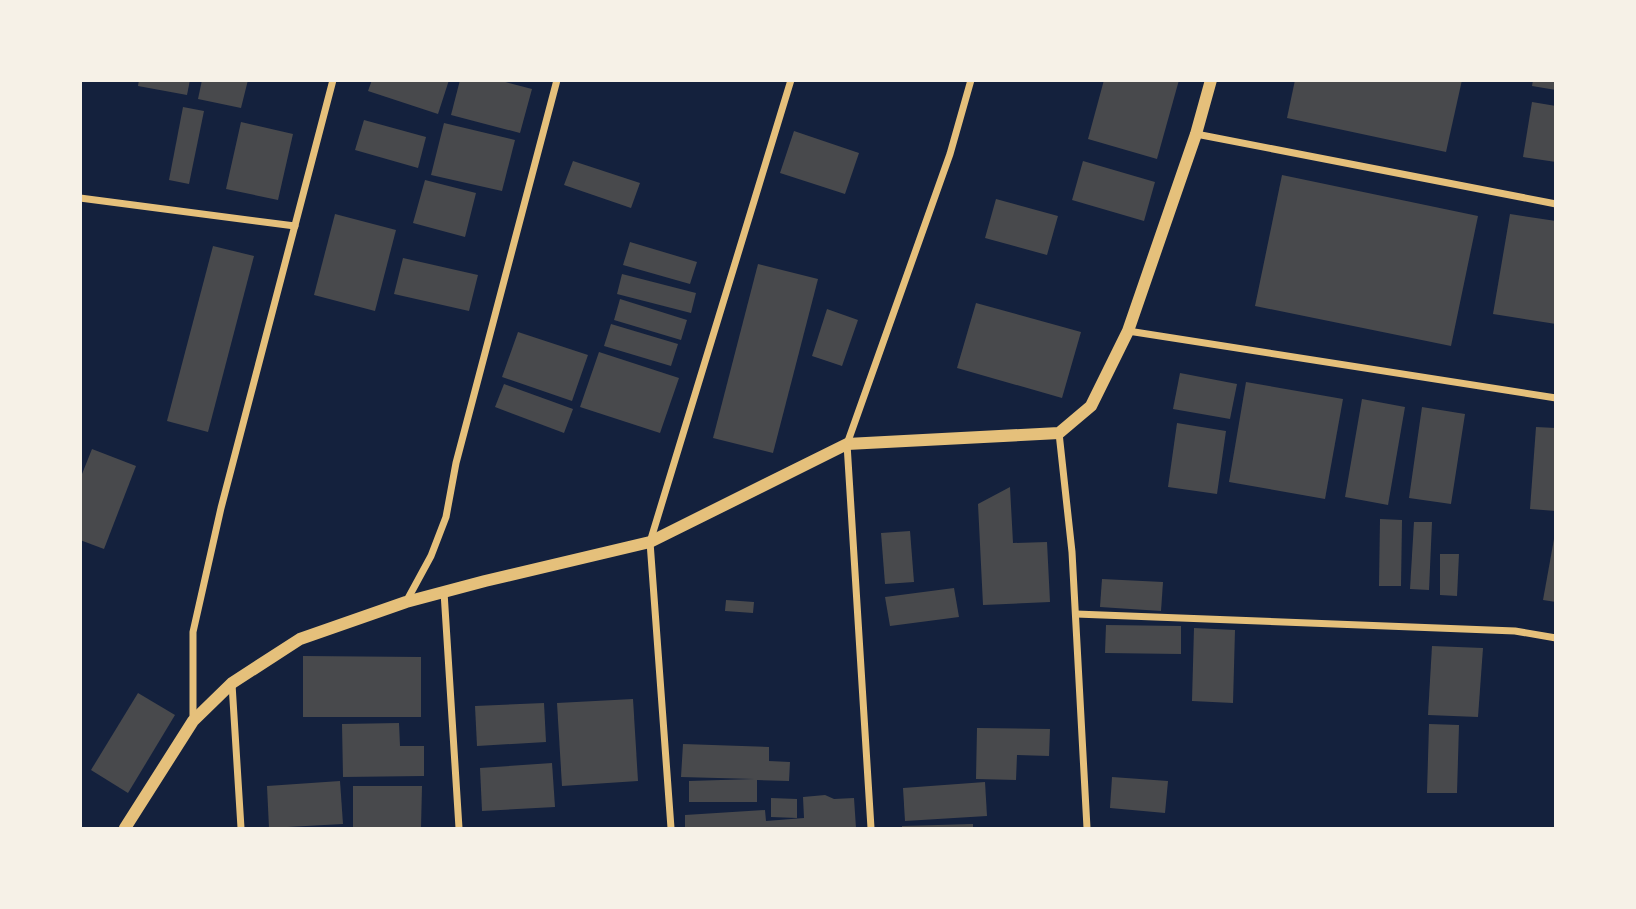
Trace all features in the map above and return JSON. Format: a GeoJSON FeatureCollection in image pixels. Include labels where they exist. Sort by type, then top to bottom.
{"type":"FeatureCollection","features":[{"type":"Feature","properties":{"kind":"street"},"geometry":{"type":"LineString","coordinates":[[193,721],[194,632],[225,494],[333,80]]}},
{"type":"Feature","properties":{"kind":"street"},"geometry":{"type":"LineString","coordinates":[[406,602],[430,556],[446,517],[456,463],[557,80]]}},
{"type":"Feature","properties":{"kind":"street"},"geometry":{"type":"LineString","coordinates":[[671,828],[650,542],[791,80]]}},
{"type":"Feature","properties":{"kind":"street"},"geometry":{"type":"LineString","coordinates":[[872,828],[846,444],[950,154],[971,80]]}},
{"type":"Feature","properties":{"kind":"street"},"geometry":{"type":"LineString","coordinates":[[125,828],[193,721],[232,683],[300,639],[406,602],[650,542],[846,444],[1059,433],[1091,406],[1128,331],[1196,134],[1211,80]]}},
{"type":"Feature","properties":{"kind":"street"},"geometry":{"type":"LineString","coordinates":[[1196,134],[1556,204]]}},
{"type":"Feature","properties":{"kind":"street"},"geometry":{"type":"LineString","coordinates":[[80,198],[295,226]]}},
{"type":"Feature","properties":{"kind":"street"},"geometry":{"type":"LineString","coordinates":[[1128,331],[1556,398]]}},
{"type":"Feature","properties":{"kind":"street"},"geometry":{"type":"LineString","coordinates":[[1059,433],[1072,552],[1087,828]]}},
{"type":"Feature","properties":{"kind":"street"},"geometry":{"type":"LineString","coordinates":[[444,592],[459,828]]}},
{"type":"Feature","properties":{"kind":"street"},"geometry":{"type":"LineString","coordinates":[[1076,614],[1515,631],[1556,638]]}},
{"type":"Feature","properties":{"kind":"street"},"geometry":{"type":"LineString","coordinates":[[232,683],[241,828]]}},
{"type":"Feature","properties":{"kind":"building"},"geometry":{"type":"Polygon","coordinates":[[[139,80],[190,80],[187,95],[138,86],[139,80]]]}},
{"type":"Feature","properties":{"kind":"building"},"geometry":{"type":"Polygon","coordinates":[[[202,80],[248,80],[241,108],[198,99],[202,80]]]}},
{"type":"Feature","properties":{"kind":"building"},"geometry":{"type":"Polygon","coordinates":[[[372,80],[449,80],[438,114],[368,91],[372,80]]]}},
{"type":"Feature","properties":{"kind":"building"},"geometry":{"type":"Polygon","coordinates":[[[460,80],[498,80],[532,89],[520,133],[451,115],[460,80]]]}},
{"type":"Feature","properties":{"kind":"building"},"geometry":{"type":"Polygon","coordinates":[[[1104,80],[1179,80],[1157,159],[1088,139],[1104,80]]]}},
{"type":"Feature","properties":{"kind":"building"},"geometry":{"type":"Polygon","coordinates":[[[1295,80],[1462,80],[1446,152],[1287,118],[1295,80]]]}},
{"type":"Feature","properties":{"kind":"building"},"geometry":{"type":"Polygon","coordinates":[[[1533,80],[1556,80],[1556,90],[1532,86],[1533,80]]]}},
{"type":"Feature","properties":{"kind":"building"},"geometry":{"type":"Polygon","coordinates":[[[1532,102],[1556,106],[1556,162],[1523,157],[1532,102]]]}},
{"type":"Feature","properties":{"kind":"building"},"geometry":{"type":"Polygon","coordinates":[[[183,107],[204,111],[189,184],[169,180],[183,107]]]}},
{"type":"Feature","properties":{"kind":"building"},"geometry":{"type":"Polygon","coordinates":[[[364,120],[426,137],[418,168],[355,150],[364,120]]]}},
{"type":"Feature","properties":{"kind":"building"},"geometry":{"type":"Polygon","coordinates":[[[241,122],[293,134],[278,200],[226,189],[241,122]]]}},
{"type":"Feature","properties":{"kind":"building"},"geometry":{"type":"Polygon","coordinates":[[[444,123],[515,140],[502,191],[431,175],[444,123]]]}},
{"type":"Feature","properties":{"kind":"building"},"geometry":{"type":"Polygon","coordinates":[[[794,131],[859,153],[845,194],[780,173],[794,131]]]}},
{"type":"Feature","properties":{"kind":"building"},"geometry":{"type":"Polygon","coordinates":[[[573,161],[640,183],[631,208],[564,185],[573,161]]]}},
{"type":"Feature","properties":{"kind":"building"},"geometry":{"type":"Polygon","coordinates":[[[1083,161],[1155,182],[1144,221],[1072,200],[1083,161]]]}},
{"type":"Feature","properties":{"kind":"building"},"geometry":{"type":"Polygon","coordinates":[[[1282,175],[1478,216],[1451,346],[1255,306],[1282,175]]]}},
{"type":"Feature","properties":{"kind":"building"},"geometry":{"type":"Polygon","coordinates":[[[425,180],[476,193],[465,237],[413,223],[425,180]]]}},
{"type":"Feature","properties":{"kind":"building"},"geometry":{"type":"Polygon","coordinates":[[[996,199],[1058,216],[1047,255],[985,238],[996,199]]]}},
{"type":"Feature","properties":{"kind":"building"},"geometry":{"type":"Polygon","coordinates":[[[335,214],[396,230],[375,311],[314,295],[335,214]]]}},
{"type":"Feature","properties":{"kind":"building"},"geometry":{"type":"Polygon","coordinates":[[[1510,214],[1556,221],[1556,324],[1493,314],[1510,214]]]}},
{"type":"Feature","properties":{"kind":"building"},"geometry":{"type":"Polygon","coordinates":[[[630,242],[697,262],[690,284],[623,265],[630,242]]]}},
{"type":"Feature","properties":{"kind":"building"},"geometry":{"type":"Polygon","coordinates":[[[213,246],[254,256],[208,432],[167,421],[213,246]]]}},
{"type":"Feature","properties":{"kind":"building"},"geometry":{"type":"Polygon","coordinates":[[[403,258],[478,275],[469,311],[394,294],[403,258]]]}},
{"type":"Feature","properties":{"kind":"building"},"geometry":{"type":"Polygon","coordinates":[[[758,264],[818,279],[773,453],[713,438],[758,264]]]}},
{"type":"Feature","properties":{"kind":"building"},"geometry":{"type":"Polygon","coordinates":[[[622,274],[696,293],[691,313],[617,294],[622,274]]]}},
{"type":"Feature","properties":{"kind":"building"},"geometry":{"type":"Polygon","coordinates":[[[620,299],[687,320],[681,340],[614,320],[620,299]]]}},
{"type":"Feature","properties":{"kind":"building"},"geometry":{"type":"Polygon","coordinates":[[[976,303],[1081,332],[1062,398],[957,368],[976,303]]]}},
{"type":"Feature","properties":{"kind":"building"},"geometry":{"type":"Polygon","coordinates":[[[827,309],[858,320],[842,366],[812,356],[827,309]]]}},
{"type":"Feature","properties":{"kind":"building"},"geometry":{"type":"Polygon","coordinates":[[[611,324],[678,344],[671,366],[604,346],[611,324]]]}},
{"type":"Feature","properties":{"kind":"building"},"geometry":{"type":"Polygon","coordinates":[[[518,332],[588,355],[572,401],[502,377],[518,332]]]}},
{"type":"Feature","properties":{"kind":"building"},"geometry":{"type":"Polygon","coordinates":[[[599,352],[679,378],[660,433],[580,407],[599,352]]]}},
{"type":"Feature","properties":{"kind":"building"},"geometry":{"type":"Polygon","coordinates":[[[1180,373],[1237,384],[1230,419],[1173,409],[1180,373]]]}},
{"type":"Feature","properties":{"kind":"building"},"geometry":{"type":"Polygon","coordinates":[[[1246,382],[1343,399],[1325,499],[1229,482],[1246,382]]]}},
{"type":"Feature","properties":{"kind":"building"},"geometry":{"type":"Polygon","coordinates":[[[504,384],[573,409],[564,433],[495,407],[504,384]]]}},
{"type":"Feature","properties":{"kind":"building"},"geometry":{"type":"Polygon","coordinates":[[[1362,399],[1405,407],[1388,505],[1345,497],[1362,399]]]}},
{"type":"Feature","properties":{"kind":"building"},"geometry":{"type":"Polygon","coordinates":[[[1422,407],[1465,414],[1451,504],[1409,498],[1422,407]]]}},
{"type":"Feature","properties":{"kind":"building"},"geometry":{"type":"Polygon","coordinates":[[[1177,423],[1226,431],[1217,494],[1168,487],[1177,423]]]}},
{"type":"Feature","properties":{"kind":"building"},"geometry":{"type":"Polygon","coordinates":[[[1536,427],[1556,428],[1556,511],[1530,509],[1536,427]]]}},
{"type":"Feature","properties":{"kind":"building"},"geometry":{"type":"Polygon","coordinates":[[[92,449],[136,466],[104,549],[80,540],[80,479],[92,449]]]}},
{"type":"Feature","properties":{"kind":"building"},"geometry":{"type":"Polygon","coordinates":[[[1010,487],[1013,543],[1047,542],[1050,602],[983,605],[978,504],[1010,487]]]}},
{"type":"Feature","properties":{"kind":"building"},"geometry":{"type":"Polygon","coordinates":[[[1380,519],[1402,520],[1401,586],[1379,586],[1380,519]]]}},
{"type":"Feature","properties":{"kind":"building"},"geometry":{"type":"Polygon","coordinates":[[[1414,522],[1432,522],[1429,590],[1410,589],[1414,522]]]}},
{"type":"Feature","properties":{"kind":"building"},"geometry":{"type":"Polygon","coordinates":[[[910,531],[914,582],[885,584],[881,533],[910,531]]]}},
{"type":"Feature","properties":{"kind":"building"},"geometry":{"type":"Polygon","coordinates":[[[1556,539],[1556,602],[1543,600],[1556,539]]]}},
{"type":"Feature","properties":{"kind":"building"},"geometry":{"type":"Polygon","coordinates":[[[1440,554],[1459,554],[1457,596],[1440,595],[1440,554]]]}},
{"type":"Feature","properties":{"kind":"building"},"geometry":{"type":"Polygon","coordinates":[[[1102,579],[1163,582],[1161,611],[1100,607],[1102,579]]]}},
{"type":"Feature","properties":{"kind":"building"},"geometry":{"type":"Polygon","coordinates":[[[954,588],[959,617],[890,626],[885,597],[954,588]]]}},
{"type":"Feature","properties":{"kind":"building"},"geometry":{"type":"Polygon","coordinates":[[[726,600],[754,602],[753,613],[725,611],[726,600]]]}},
{"type":"Feature","properties":{"kind":"building"},"geometry":{"type":"Polygon","coordinates":[[[1106,625],[1181,626],[1181,654],[1105,653],[1106,625]]]}},
{"type":"Feature","properties":{"kind":"building"},"geometry":{"type":"Polygon","coordinates":[[[1194,628],[1235,630],[1233,703],[1192,701],[1194,628]]]}},
{"type":"Feature","properties":{"kind":"building"},"geometry":{"type":"Polygon","coordinates":[[[1432,646],[1483,648],[1478,717],[1428,715],[1432,646]]]}},
{"type":"Feature","properties":{"kind":"building"},"geometry":{"type":"Polygon","coordinates":[[[303,656],[421,657],[421,717],[303,717],[303,656]]]}},
{"type":"Feature","properties":{"kind":"building"},"geometry":{"type":"Polygon","coordinates":[[[138,693],[175,715],[128,793],[91,770],[138,693]]]}},
{"type":"Feature","properties":{"kind":"building"},"geometry":{"type":"Polygon","coordinates":[[[633,699],[638,781],[562,786],[557,703],[633,699]]]}},
{"type":"Feature","properties":{"kind":"building"},"geometry":{"type":"Polygon","coordinates":[[[544,703],[546,742],[477,746],[475,706],[544,703]]]}},
{"type":"Feature","properties":{"kind":"building"},"geometry":{"type":"Polygon","coordinates":[[[399,723],[400,746],[424,746],[424,776],[343,777],[342,724],[399,723]]]}},
{"type":"Feature","properties":{"kind":"building"},"geometry":{"type":"Polygon","coordinates":[[[1429,724],[1459,725],[1457,793],[1427,793],[1429,724]]]}},
{"type":"Feature","properties":{"kind":"building"},"geometry":{"type":"Polygon","coordinates":[[[977,728],[1050,729],[1049,756],[1017,755],[1016,780],[976,779],[977,728]]]}},
{"type":"Feature","properties":{"kind":"building"},"geometry":{"type":"Polygon","coordinates":[[[683,744],[769,747],[769,761],[790,762],[789,781],[757,780],[757,802],[689,802],[689,781],[754,779],[681,777],[683,744]]]}},
{"type":"Feature","properties":{"kind":"building"},"geometry":{"type":"Polygon","coordinates":[[[552,763],[555,807],[482,811],[480,768],[552,763]]]}},
{"type":"Feature","properties":{"kind":"building"},"geometry":{"type":"Polygon","coordinates":[[[1112,777],[1168,781],[1165,813],[1110,808],[1112,777]]]}},
{"type":"Feature","properties":{"kind":"building"},"geometry":{"type":"Polygon","coordinates":[[[340,781],[343,824],[269,828],[267,786],[340,781]]]}},
{"type":"Feature","properties":{"kind":"building"},"geometry":{"type":"Polygon","coordinates":[[[985,782],[987,816],[905,821],[903,788],[985,782]]]}},
{"type":"Feature","properties":{"kind":"building"},"geometry":{"type":"Polygon","coordinates":[[[353,786],[422,786],[421,828],[353,828],[353,786]]]}},
{"type":"Feature","properties":{"kind":"building"},"geometry":{"type":"Polygon","coordinates":[[[825,795],[834,799],[854,798],[856,828],[685,828],[685,815],[765,810],[766,821],[804,818],[803,797],[825,795]]]}},
{"type":"Feature","properties":{"kind":"building"},"geometry":{"type":"Polygon","coordinates":[[[771,798],[797,799],[797,818],[771,817],[771,798]]]}},
{"type":"Feature","properties":{"kind":"building"},"geometry":{"type":"Polygon","coordinates":[[[973,824],[973,828],[902,828],[902,826],[973,824]]]}}]}
